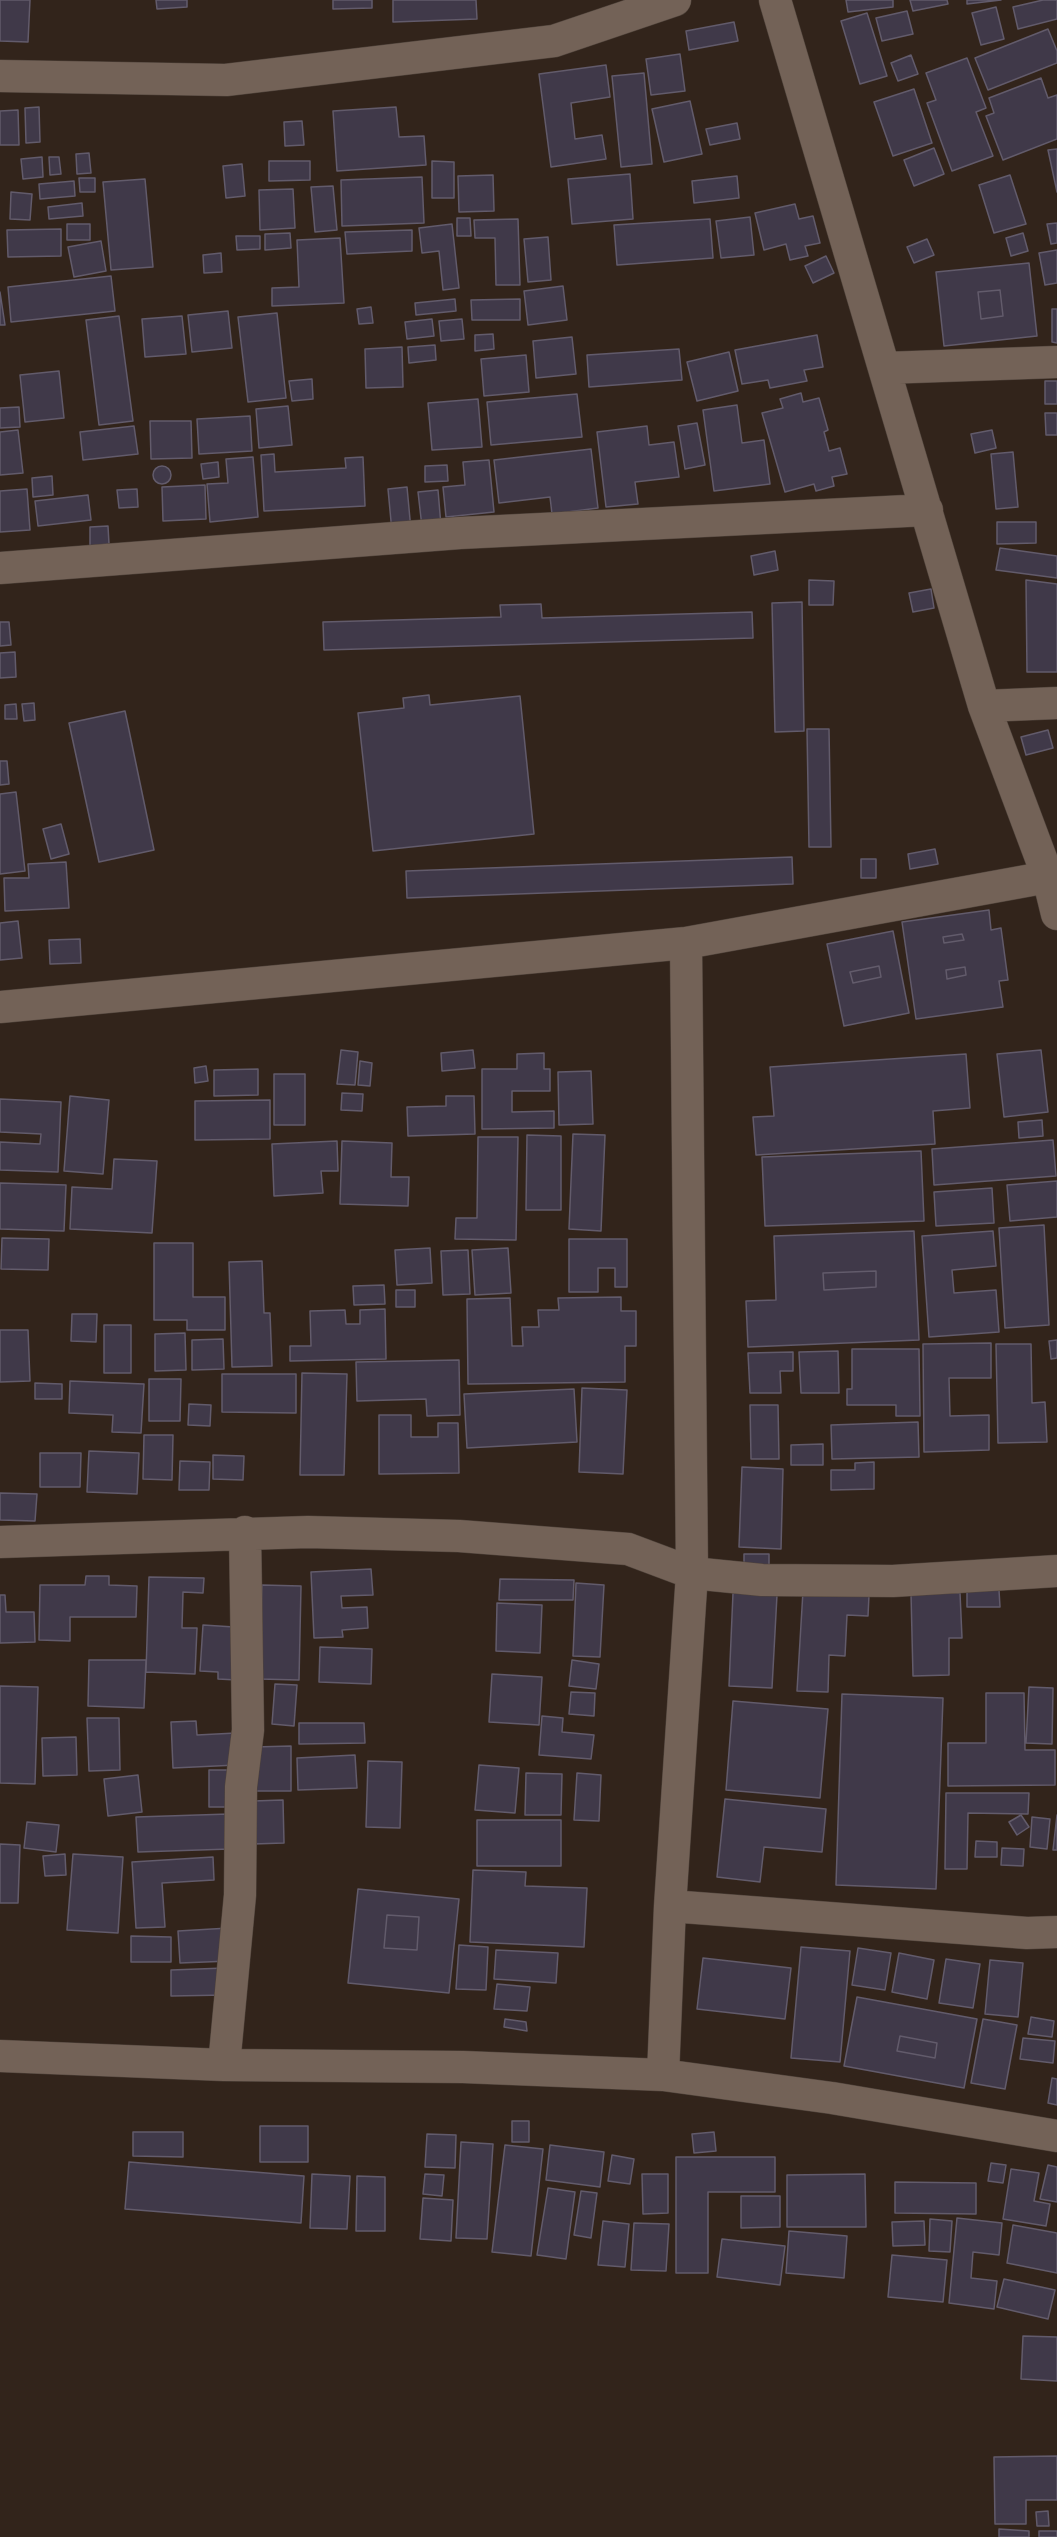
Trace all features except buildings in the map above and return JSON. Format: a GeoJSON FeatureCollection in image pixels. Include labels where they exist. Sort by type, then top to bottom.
{"type":"FeatureCollection","features":[{"type":"Feature","properties":{"kind":"street"},"geometry":{"type":"LineString","coordinates":[[0,76],[225,80],[554,41],[675,0]]}},
{"type":"Feature","properties":{"kind":"street"},"geometry":{"type":"LineString","coordinates":[[775,0],[984,706],[1048,877],[1057,914]]}},
{"type":"Feature","properties":{"kind":"street"},"geometry":{"type":"LineString","coordinates":[[884,368],[1057,362]]}},
{"type":"Feature","properties":{"kind":"street"},"geometry":{"type":"LineString","coordinates":[[0,568],[460,532],[927,510]]}},
{"type":"Feature","properties":{"kind":"street"},"geometry":{"type":"LineString","coordinates":[[984,706],[1057,703]]}},
{"type":"Feature","properties":{"kind":"street"},"geometry":{"type":"LineString","coordinates":[[0,1007],[686,943],[1048,877]]}},
{"type":"Feature","properties":{"kind":"street"},"geometry":{"type":"LineString","coordinates":[[663,2075],[670,1906],[692,1573],[686,943]]}},
{"type":"Feature","properties":{"kind":"street"},"geometry":{"type":"LineString","coordinates":[[0,1542],[308,1532],[459,1536],[628,1549],[692,1573],[762,1580],[893,1581],[1057,1571]]}},
{"type":"Feature","properties":{"kind":"street"},"geometry":{"type":"LineString","coordinates":[[224,2065],[240,1895],[241,1787],[248,1730],[245,1533]]}},
{"type":"Feature","properties":{"kind":"street"},"geometry":{"type":"LineString","coordinates":[[670,1906],[1027,1933],[1057,1932]]}},
{"type":"Feature","properties":{"kind":"street"},"geometry":{"type":"LineString","coordinates":[[0,2056],[224,2065],[463,2067],[663,2075],[832,2098],[1057,2136]]}}]}
